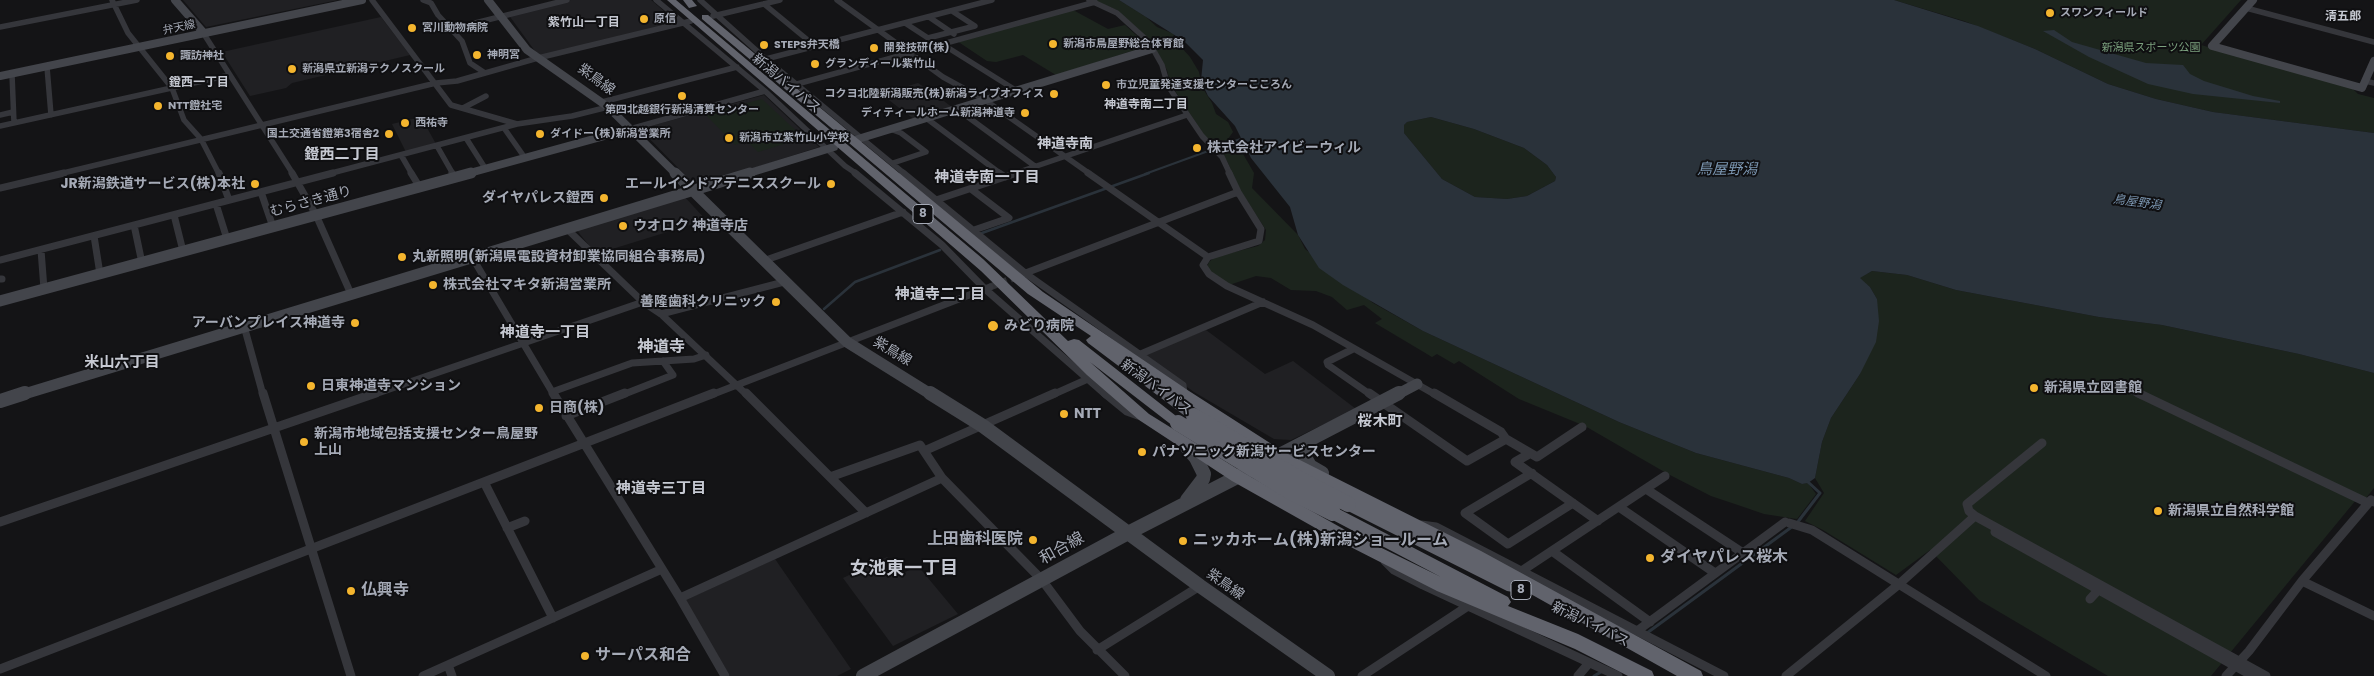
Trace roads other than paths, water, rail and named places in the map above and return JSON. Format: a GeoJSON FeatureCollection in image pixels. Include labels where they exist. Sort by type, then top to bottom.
{"type":"FeatureCollection","features":[{"type":"Feature","properties":{"kind":"highway"},"geometry":{"type":"LineString","coordinates":[[665,0],[686,2]]}},
{"type":"Feature","properties":{"kind":"highway","name":"新潟バイパス"},"geometry":{"type":"LineString","coordinates":[[686,2],[979,262],[1174,428],[1281,486],[1326,518],[1645,676]]}},
{"type":"Feature","properties":{"kind":"highway","name":"新潟バイパス"},"geometry":{"type":"LineString","coordinates":[[686,2],[1033,291],[1134,373],[1194,416],[1303,481],[1694,676]]}},
{"type":"Feature","properties":{"kind":"highway"},"geometry":{"type":"LineString","coordinates":[[979,262],[1092,372],[1144,416],[1174,428],[1238,477],[1326,518]]}},
{"type":"Feature","properties":{"kind":"highway"},"geometry":{"type":"LineString","coordinates":[[1033,291],[1279,456],[1417,525],[1676,667]]}},
{"type":"Feature","properties":{"kind":"highway"},"geometry":{"type":"LineString","coordinates":[[1223,419],[1238,438],[1244,455],[1244,468],[1238,477]]}},
{"type":"Feature","properties":{"kind":"highway"},"geometry":{"type":"LineString","coordinates":[[1279,456],[1266,467],[1264,473],[1266,478],[1288,500],[1326,518],[1374,552],[1443,586],[1579,642]]}},
{"type":"Feature","properties":{"kind":"street"},"geometry":{"type":"LineString","coordinates":[[0,27],[113,2],[137,0]]}},
{"type":"Feature","properties":{"kind":"street"},"geometry":{"type":"LineString","coordinates":[[175,0],[203,32],[298,182],[316,215],[351,294]]}},
{"type":"Feature","properties":{"kind":"street","name":"弁天線"},"geometry":{"type":"LineString","coordinates":[[0,75],[360,0]]}},
{"type":"Feature","properties":{"kind":"street"},"geometry":{"type":"LineString","coordinates":[[372,0],[436,83],[450,105],[517,124]]}},
{"type":"Feature","properties":{"kind":"street"},"geometry":{"type":"LineString","coordinates":[[423,0],[431,3],[438,15],[462,41],[470,63],[484,73]]}},
{"type":"Feature","properties":{"kind":"street","name":"紫鳥線"},"geometry":{"type":"LineString","coordinates":[[488,0],[527,50],[605,104],[847,342],[983,426],[1200,586],[1328,676]]}},
{"type":"Feature","properties":{"kind":"street"},"geometry":{"type":"LineString","coordinates":[[451,29],[500,15],[567,0]]}},
{"type":"Feature","properties":{"kind":"street"},"geometry":{"type":"LineString","coordinates":[[656,0],[737,67],[942,245],[1127,411],[1144,416]]}},
{"type":"Feature","properties":{"kind":"street"},"geometry":{"type":"LineString","coordinates":[[713,16],[780,0]]}},
{"type":"Feature","properties":{"kind":"street"},"geometry":{"type":"LineString","coordinates":[[837,0],[943,77],[985,100],[1208,257]]}},
{"type":"Feature","properties":{"kind":"street"},"geometry":{"type":"LineString","coordinates":[[766,59],[992,0]]}},
{"type":"Feature","properties":{"kind":"street"},"geometry":{"type":"LineString","coordinates":[[2253,0],[2212,46],[2362,88],[2374,61]]}},
{"type":"Feature","properties":{"kind":"street"},"geometry":{"type":"LineString","coordinates":[[797,84],[1092,1],[1118,13],[1149,42],[1162,65],[1168,86],[1202,136],[1222,157],[1238,192],[1261,229],[1260,241],[1208,257],[1203,264],[1209,274],[1227,286],[1313,325],[1501,432],[1506,439],[1529,454],[1537,457],[1582,427]]}},
{"type":"Feature","properties":{"kind":"street"},"geometry":{"type":"LineString","coordinates":[[113,2],[124,26],[172,88],[184,120],[201,139],[219,173],[229,200]]}},
{"type":"Feature","properties":{"kind":"street"},"geometry":{"type":"LineString","coordinates":[[686,2],[713,16],[797,84],[860,139],[893,163],[974,230],[1023,274],[1137,356],[1183,385],[1184,394]]}},
{"type":"Feature","properties":{"kind":"street"},"geometry":{"type":"LineString","coordinates":[[764,4],[816,46]]}},
{"type":"Feature","properties":{"kind":"street"},"geometry":{"type":"LineString","coordinates":[[2246,8],[2374,42]]}},
{"type":"Feature","properties":{"kind":"street"},"geometry":{"type":"LineString","coordinates":[[905,23],[928,38],[975,26],[952,10]]}},
{"type":"Feature","properties":{"kind":"street"},"geometry":{"type":"LineString","coordinates":[[929,17],[962,39]]}},
{"type":"Feature","properties":{"kind":"street"},"geometry":{"type":"LineString","coordinates":[[0,188],[436,83],[457,81],[538,58],[691,21]]}},
{"type":"Feature","properties":{"kind":"street"},"geometry":{"type":"LineString","coordinates":[[942,44],[1017,91]]}},
{"type":"Feature","properties":{"kind":"street","name":"弁天線"},"geometry":{"type":"LineString","coordinates":[[0,75],[140,46]]}},
{"type":"Feature","properties":{"kind":"street"},"geometry":{"type":"LineString","coordinates":[[860,139],[1152,49]]}},
{"type":"Feature","properties":{"kind":"street"},"geometry":{"type":"LineString","coordinates":[[47,66],[51,114]]}},
{"type":"Feature","properties":{"kind":"street"},"geometry":{"type":"LineString","coordinates":[[0,260],[517,124],[572,116],[605,104],[737,67]]}},
{"type":"Feature","properties":{"kind":"street"},"geometry":{"type":"LineString","coordinates":[[12,74],[14,123]]}},
{"type":"Feature","properties":{"kind":"street"},"geometry":{"type":"LineString","coordinates":[[0,126],[230,75]]}},
{"type":"Feature","properties":{"kind":"street"},"geometry":{"type":"LineString","coordinates":[[2365,81],[2374,83]]}},
{"type":"Feature","properties":{"kind":"street"},"geometry":{"type":"LineString","coordinates":[[630,128],[765,91]]}},
{"type":"Feature","properties":{"kind":"street"},"geometry":{"type":"LineString","coordinates":[[463,108],[486,96]]}},
{"type":"Feature","properties":{"kind":"street"},"geometry":{"type":"LineString","coordinates":[[957,109],[1036,167]]}},
{"type":"Feature","properties":{"kind":"street"},"geometry":{"type":"LineString","coordinates":[[0,115],[13,112]]}},
{"type":"Feature","properties":{"kind":"street"},"geometry":{"type":"LineString","coordinates":[[936,200],[1187,115]]}},
{"type":"Feature","properties":{"kind":"street"},"geometry":{"type":"LineString","coordinates":[[926,118],[1005,177]]}},
{"type":"Feature","properties":{"kind":"street"},"geometry":{"type":"LineString","coordinates":[[504,128],[525,158]]}},
{"type":"Feature","properties":{"kind":"street","name":"むらさき通り"},"geometry":{"type":"LineString","coordinates":[[0,302],[630,128]]}},
{"type":"Feature","properties":{"kind":"street"},"geometry":{"type":"LineString","coordinates":[[890,129],[901,133],[926,152],[893,163]]}},
{"type":"Feature","properties":{"kind":"street"},"geometry":{"type":"LineString","coordinates":[[466,138],[485,168]]}},
{"type":"Feature","properties":{"kind":"street"},"geometry":{"type":"LineString","coordinates":[[437,146],[455,177]]}},
{"type":"Feature","properties":{"kind":"street"},"geometry":{"type":"LineString","coordinates":[[0,401],[830,148]]}},
{"type":"Feature","properties":{"kind":"street"},"geometry":{"type":"LineString","coordinates":[[401,155],[419,186]]}},
{"type":"Feature","properties":{"kind":"street"},"geometry":{"type":"LineString","coordinates":[[970,189],[1009,218],[974,230]]}},
{"type":"Feature","properties":{"kind":"street"},"geometry":{"type":"LineString","coordinates":[[261,192],[273,226]]}},
{"type":"Feature","properties":{"kind":"street"},"geometry":{"type":"LineString","coordinates":[[1023,274],[1238,192]]}},
{"type":"Feature","properties":{"kind":"street"},"geometry":{"type":"LineString","coordinates":[[216,204],[227,239]]}},
{"type":"Feature","properties":{"kind":"street"},"geometry":{"type":"LineString","coordinates":[[763,261],[903,212]]}},
{"type":"Feature","properties":{"kind":"street"},"geometry":{"type":"LineString","coordinates":[[174,215],[183,251]]}},
{"type":"Feature","properties":{"kind":"street"},"geometry":{"type":"LineString","coordinates":[[134,225],[142,263]]}},
{"type":"Feature","properties":{"kind":"street"},"geometry":{"type":"LineString","coordinates":[[566,228],[643,302],[662,314],[738,385],[866,513]]}},
{"type":"Feature","properties":{"kind":"street"},"geometry":{"type":"LineString","coordinates":[[94,236],[100,274]]}},
{"type":"Feature","properties":{"kind":"street"},"geometry":{"type":"LineString","coordinates":[[41,250],[44,289]]}},
{"type":"Feature","properties":{"kind":"street"},"geometry":{"type":"LineString","coordinates":[[472,257],[583,444],[680,598],[725,676]]}},
{"type":"Feature","properties":{"kind":"street"},"geometry":{"type":"LineString","coordinates":[[662,314],[784,282]]}},
{"type":"Feature","properties":{"kind":"street"},"geometry":{"type":"LineString","coordinates":[[0,669],[988,288]]}},
{"type":"Feature","properties":{"kind":"street"},"geometry":{"type":"LineString","coordinates":[[0,522],[643,302]]}},
{"type":"Feature","properties":{"kind":"street"},"geometry":{"type":"LineString","coordinates":[[1137,356],[1263,302]]}},
{"type":"Feature","properties":{"kind":"street"},"geometry":{"type":"LineString","coordinates":[[244,326],[272,428],[352,676]]}},
{"type":"Feature","properties":{"kind":"street"},"geometry":{"type":"LineString","coordinates":[[1353,349],[1327,362],[1328,365],[1466,461],[1506,439]]}},
{"type":"Feature","properties":{"kind":"street"},"geometry":{"type":"LineString","coordinates":[[552,392],[632,363],[694,359],[706,356]]}},
{"type":"Feature","properties":{"kind":"street"},"geometry":{"type":"LineString","coordinates":[[566,416],[673,375],[663,361]]}},
{"type":"Feature","properties":{"kind":"street"},"geometry":{"type":"LineString","coordinates":[[924,451],[1089,378]]}},
{"type":"Feature","properties":{"kind":"street","name":"和合線"},"geometry":{"type":"LineString","coordinates":[[862,676],[1128,533],[1417,384]]}},
{"type":"Feature","properties":{"kind":"street"},"geometry":{"type":"LineString","coordinates":[[2131,390],[2372,500],[2302,581],[2238,664],[2226,676]]}},
{"type":"Feature","properties":{"kind":"street"},"geometry":{"type":"LineString","coordinates":[[1174,428],[1204,474],[1198,487],[1182,505]]}},
{"type":"Feature","properties":{"kind":"street"},"geometry":{"type":"LineString","coordinates":[[1313,438],[1306,446],[1306,459],[1328,480]]}},
{"type":"Feature","properties":{"kind":"street"},"geometry":{"type":"LineString","coordinates":[[2042,443],[1967,504],[1973,517],[2238,664],[2266,676]]}},
{"type":"Feature","properties":{"kind":"street"},"geometry":{"type":"LineString","coordinates":[[830,477],[920,445],[942,478],[1042,580],[1096,650],[1125,676]]}},
{"type":"Feature","properties":{"kind":"street"},"geometry":{"type":"LineString","coordinates":[[1529,454],[1515,462],[1598,521]]}},
{"type":"Feature","properties":{"kind":"street"},"geometry":{"type":"LineString","coordinates":[[1532,473],[1465,513],[1508,544],[1573,503]]}},
{"type":"Feature","properties":{"kind":"street"},"geometry":{"type":"LineString","coordinates":[[1520,572],[1665,476]]}},
{"type":"Feature","properties":{"kind":"street"},"geometry":{"type":"LineString","coordinates":[[680,598],[942,478]]}},
{"type":"Feature","properties":{"kind":"street"},"geometry":{"type":"LineString","coordinates":[[484,482],[553,618]]}},
{"type":"Feature","properties":{"kind":"street"},"geometry":{"type":"LineString","coordinates":[[1646,489],[1743,553]]}},
{"type":"Feature","properties":{"kind":"street"},"geometry":{"type":"LineString","coordinates":[[1619,507],[1716,574]]}},
{"type":"Feature","properties":{"kind":"street"},"geometry":{"type":"LineString","coordinates":[[1786,676],[1898,585],[1973,517]]}},
{"type":"Feature","properties":{"kind":"street"},"geometry":{"type":"LineString","coordinates":[[507,528],[525,521]]}},
{"type":"Feature","properties":{"kind":"street"},"geometry":{"type":"LineString","coordinates":[[1637,631],[1743,553],[1791,524],[1812,530],[2046,676]]}},
{"type":"Feature","properties":{"kind":"street"},"geometry":{"type":"LineString","coordinates":[[1417,525],[1436,527],[1724,676]]}},
{"type":"Feature","properties":{"kind":"street"},"geometry":{"type":"LineString","coordinates":[[1552,551],[1650,622]]}},
{"type":"Feature","properties":{"kind":"street"},"geometry":{"type":"LineString","coordinates":[[1374,552],[1394,570],[1471,604],[1618,676]]}},
{"type":"Feature","properties":{"kind":"street"},"geometry":{"type":"LineString","coordinates":[[424,676],[662,570]]}},
{"type":"Feature","properties":{"kind":"street"},"geometry":{"type":"LineString","coordinates":[[2302,581],[2374,616]]}},
{"type":"Feature","properties":{"kind":"street"},"geometry":{"type":"LineString","coordinates":[[1096,650],[1200,586]]}},
{"type":"Feature","properties":{"kind":"street"},"geometry":{"type":"LineString","coordinates":[[2090,599],[2100,588]]}},
{"type":"Feature","properties":{"kind":"street"},"geometry":{"type":"LineString","coordinates":[[1362,676],[1471,604]]}},
{"type":"Feature","properties":{"kind":"street"},"geometry":{"type":"LineString","coordinates":[[1578,676],[1589,663]]}},
{"type":"Feature","properties":{"kind":"street"},"geometry":{"type":"LineString","coordinates":[[2238,664],[2253,676]]}},
{"type":"Feature","properties":{"kind":"street"},"geometry":{"type":"LineString","coordinates":[[448,665],[452,676]]}},
{"type":"Feature","properties":{"kind":"water","name":"鳥屋野潟"},"geometry":{"type":"Polygon","coordinates":[[[1119,0],[1894,0],[1978,26],[2035,49],[2108,84],[2156,99],[2213,112],[2374,133],[2374,373],[2299,354],[2162,325],[2099,317],[1956,290],[1907,275],[1872,271],[1860,278],[1870,287],[1877,299],[1879,321],[1876,342],[1860,374],[1831,418],[1822,442],[1815,478],[1808,483],[1802,484],[1789,478],[1696,453],[1619,422],[1423,331],[1343,285],[1319,268],[1298,235],[1290,207],[1251,158],[1235,126],[1208,96],[1201,81],[1203,60],[1184,41],[1119,0]],[[1431,117],[1407,122],[1404,125],[1404,133],[1442,179],[1475,197],[1507,199],[1527,196],[1555,181],[1556,177],[1547,165],[1524,148],[1474,129],[1431,117]]]}},
{"type":"Feature","properties":{"kind":"water"},"geometry":{"type":"Polygon","coordinates":[[[2054,30],[2072,42],[2146,63],[2183,65],[2190,74],[2204,81],[2253,96],[2280,101],[2280,103],[2193,94],[2148,84],[2089,57],[2043,31],[2054,30]]]}},
{"type":"Feature","properties":{"kind":"waterway"},"geometry":{"type":"LineString","coordinates":[[1219,147],[1243,138]]}},
{"type":"Feature","properties":{"kind":"waterway"},"geometry":{"type":"LineString","coordinates":[[1145,174],[1211,150]]}},
{"type":"Feature","properties":{"kind":"waterway"},"geometry":{"type":"LineString","coordinates":[[982,233],[1149,173]]}},
{"type":"Feature","properties":{"kind":"waterway"},"geometry":{"type":"LineString","coordinates":[[824,309],[855,282],[940,250]]}},
{"type":"Feature","properties":{"kind":"waterway"},"geometry":{"type":"LineString","coordinates":[[1797,523],[1820,493],[1808,482]]}},
{"type":"Feature","properties":{"kind":"waterway"},"geometry":{"type":"LineString","coordinates":[[1647,633],[1793,526]]}},
{"type":"Feature","properties":{"kind":"waterway"},"geometry":{"type":"LineString","coordinates":[[1594,676],[1601,672]]}},
{"type":"Feature","properties":{"kind":"tunnel"},"geometry":{"type":"LineString","coordinates":[[990,287],[1019,276]]}},
{"type":"Feature","properties":{"kind":"place","name":"スワンフィールド"},"geometry":{"type":"Point","coordinates":[2050,13]}},
{"type":"Feature","properties":{"kind":"place","name":"原信"},"geometry":{"type":"Point","coordinates":[644,19]}},
{"type":"Feature","properties":{"kind":"place","name":"宮川動物病院"},"geometry":{"type":"Point","coordinates":[412,28]}},
{"type":"Feature","properties":{"kind":"place","name":"新潟市鳥屋野総合体育館"},"geometry":{"type":"Point","coordinates":[1053,44]}},
{"type":"Feature","properties":{"kind":"place","name":"STEPS弁天橋"},"geometry":{"type":"Point","coordinates":[764,45]}},
{"type":"Feature","properties":{"kind":"place","name":"開発技研(株)"},"geometry":{"type":"Point","coordinates":[874,48]}},
{"type":"Feature","properties":{"kind":"place","name":"神明宮"},"geometry":{"type":"Point","coordinates":[477,55]}},
{"type":"Feature","properties":{"kind":"place","name":"諏訪神社"},"geometry":{"type":"Point","coordinates":[170,56]}},
{"type":"Feature","properties":{"kind":"place","name":"グランディール紫竹山"},"geometry":{"type":"Point","coordinates":[815,64]}},
{"type":"Feature","properties":{"kind":"place","name":"新潟県立新潟テクノスクール"},"geometry":{"type":"Point","coordinates":[292,69]}},
{"type":"Feature","properties":{"kind":"place","name":"市立児童発達支援センターこころん"},"geometry":{"type":"Point","coordinates":[1106,85]}},
{"type":"Feature","properties":{"kind":"place","name":"コクヨ北陸新潟販売(株)新潟ライブオフィス"},"geometry":{"type":"Point","coordinates":[1054,94]}},
{"type":"Feature","properties":{"kind":"place","name":"第四北越銀行新潟清算センター"},"geometry":{"type":"Point","coordinates":[682,96]}},
{"type":"Feature","properties":{"kind":"place","name":"NTT鐙社宅"},"geometry":{"type":"Point","coordinates":[158,106]}},
{"type":"Feature","properties":{"kind":"place","name":"ディティールホーム新潟神道寺"},"geometry":{"type":"Point","coordinates":[1025,113]}},
{"type":"Feature","properties":{"kind":"place","name":"西祐寺"},"geometry":{"type":"Point","coordinates":[405,123]}},
{"type":"Feature","properties":{"kind":"place","name":"国土交通省鐙第3宿舎2"},"geometry":{"type":"Point","coordinates":[389,134]}},
{"type":"Feature","properties":{"kind":"place","name":"ダイドー(株)新潟営業所"},"geometry":{"type":"Point","coordinates":[540,134]}},
{"type":"Feature","properties":{"kind":"place","name":"新潟市立紫竹山小学校"},"geometry":{"type":"Point","coordinates":[729,138]}},
{"type":"Feature","properties":{"kind":"place","name":"株式会社アイビーウィル"},"geometry":{"type":"Point","coordinates":[1197,148]}},
{"type":"Feature","properties":{"kind":"place","name":"JR新潟鉄道サービス(株)本社"},"geometry":{"type":"Point","coordinates":[255,184]}},
{"type":"Feature","properties":{"kind":"place","name":"エールインドアテニススクール"},"geometry":{"type":"Point","coordinates":[831,184]}},
{"type":"Feature","properties":{"kind":"place","name":"ダイヤパレス鐙西"},"geometry":{"type":"Point","coordinates":[604,198]}},
{"type":"Feature","properties":{"kind":"place","name":"ウオロク 神道寺店"},"geometry":{"type":"Point","coordinates":[623,226]}},
{"type":"Feature","properties":{"kind":"place","name":"丸新照明(新潟県電設資材卸業協同組合事務局)"},"geometry":{"type":"Point","coordinates":[402,257]}},
{"type":"Feature","properties":{"kind":"place","name":"株式会社マキタ新潟営業所"},"geometry":{"type":"Point","coordinates":[433,285]}},
{"type":"Feature","properties":{"kind":"place","name":"善隆歯科クリニック"},"geometry":{"type":"Point","coordinates":[776,302]}},
{"type":"Feature","properties":{"kind":"place","name":"アーバンプレイス神道寺"},"geometry":{"type":"Point","coordinates":[355,323]}},
{"type":"Feature","properties":{"kind":"place","name":"みどり病院"},"geometry":{"type":"Point","coordinates":[993,326]}},
{"type":"Feature","properties":{"kind":"place","name":"日東神道寺マンション"},"geometry":{"type":"Point","coordinates":[311,386]}},
{"type":"Feature","properties":{"kind":"place","name":"新潟県立図書館"},"geometry":{"type":"Point","coordinates":[2034,388]}},
{"type":"Feature","properties":{"kind":"place","name":"日商(株)"},"geometry":{"type":"Point","coordinates":[539,408]}},
{"type":"Feature","properties":{"kind":"place","name":"NTT"},"geometry":{"type":"Point","coordinates":[1064,414]}},
{"type":"Feature","properties":{"kind":"place","name":"新潟市地域包括支援センター鳥屋野 上山"},"geometry":{"type":"Point","coordinates":[304,442]}},
{"type":"Feature","properties":{"kind":"place","name":"パナソニック新潟サービスセンター"},"geometry":{"type":"Point","coordinates":[1142,452]}},
{"type":"Feature","properties":{"kind":"place","name":"新潟県立自然科学館"},"geometry":{"type":"Point","coordinates":[2158,511]}},
{"type":"Feature","properties":{"kind":"place","name":"上田歯科医院"},"geometry":{"type":"Point","coordinates":[1033,540]}},
{"type":"Feature","properties":{"kind":"place","name":"ニッカホーム(株)新潟ショールーム"},"geometry":{"type":"Point","coordinates":[1183,541]}},
{"type":"Feature","properties":{"kind":"place","name":"ダイヤパレス桜木"},"geometry":{"type":"Point","coordinates":[1650,558]}},
{"type":"Feature","properties":{"kind":"place","name":"仏興寺"},"geometry":{"type":"Point","coordinates":[351,591]}},
{"type":"Feature","properties":{"kind":"place","name":"サーパス和合"},"geometry":{"type":"Point","coordinates":[585,656]}},
{"type":"Feature","properties":{"kind":"district","name":"清五郎"},"geometry":{"type":"Point","coordinates":[2343,17]}},
{"type":"Feature","properties":{"kind":"district","name":"紫竹山一丁目"},"geometry":{"type":"Point","coordinates":[584,23]}},
{"type":"Feature","properties":{"kind":"district","name":"鐙西一丁目"},"geometry":{"type":"Point","coordinates":[199,83]}},
{"type":"Feature","properties":{"kind":"district","name":"神道寺南二丁目"},"geometry":{"type":"Point","coordinates":[1146,105]}},
{"type":"Feature","properties":{"kind":"district","name":"神道寺南"},"geometry":{"type":"Point","coordinates":[1065,144]}},
{"type":"Feature","properties":{"kind":"district","name":"鐙西二丁目"},"geometry":{"type":"Point","coordinates":[342,155]}},
{"type":"Feature","properties":{"kind":"district","name":"神道寺南一丁目"},"geometry":{"type":"Point","coordinates":[987,178]}},
{"type":"Feature","properties":{"kind":"district","name":"神道寺二丁目"},"geometry":{"type":"Point","coordinates":[940,295]}},
{"type":"Feature","properties":{"kind":"district","name":"神道寺一丁目"},"geometry":{"type":"Point","coordinates":[545,333]}},
{"type":"Feature","properties":{"kind":"district","name":"神道寺"},"geometry":{"type":"Point","coordinates":[661,348]}},
{"type":"Feature","properties":{"kind":"district","name":"米山六丁目"},"geometry":{"type":"Point","coordinates":[122,363]}},
{"type":"Feature","properties":{"kind":"district","name":"桜木町"},"geometry":{"type":"Point","coordinates":[1380,422]}},
{"type":"Feature","properties":{"kind":"district","name":"神道寺三丁目"},"geometry":{"type":"Point","coordinates":[661,489]}},
{"type":"Feature","properties":{"kind":"district","name":"女池東一丁目"},"geometry":{"type":"Point","coordinates":[904,569]}},
{"type":"Feature","properties":{"kind":"park label","name":"新潟県スポーツ公園"},"geometry":{"type":"Point","coordinates":[2151,48]}}]}
